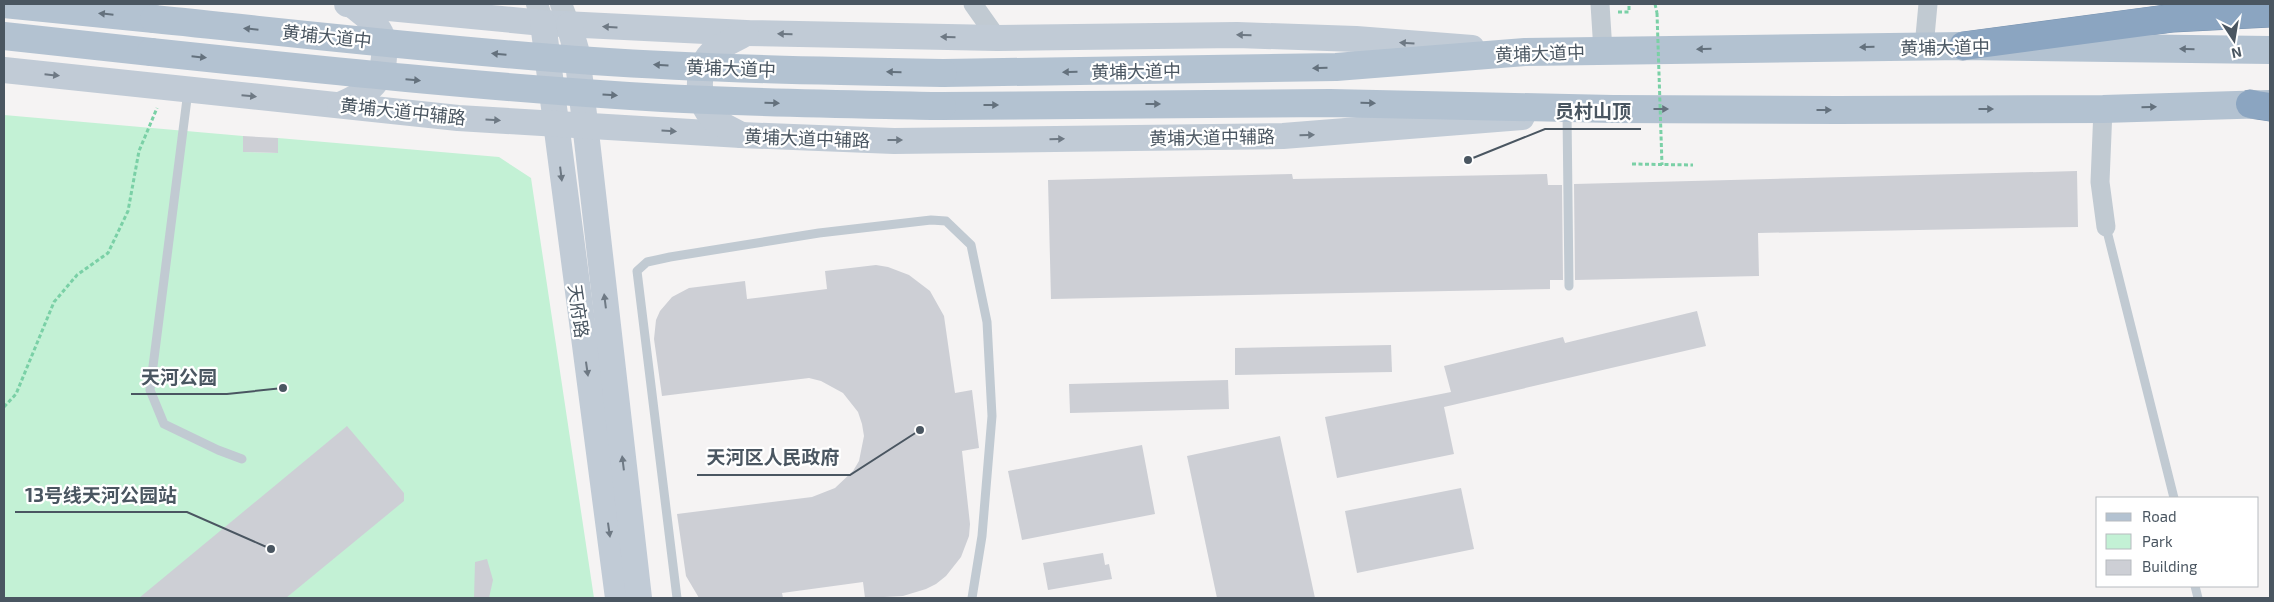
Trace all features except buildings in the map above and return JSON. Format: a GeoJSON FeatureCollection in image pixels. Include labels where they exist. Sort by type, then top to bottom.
{"type":"FeatureCollection","features":[{"type":"Feature","properties":{"kind":"highway"},"geometry":{"type":"LineString","coordinates":[[1963,46],[2211,15],[2270,13]]}},
{"type":"Feature","properties":{"kind":"main road","name":"黄埔大道中"},"geometry":{"type":"LineString","coordinates":[[4,4],[592,61],[776,70],[943,73],[1336,67],[1525,52],[1963,46],[2270,50]]}},
{"type":"Feature","properties":{"kind":"main road"},"geometry":{"type":"LineString","coordinates":[[347,4],[565,14],[746,33],[997,38],[1237,35],[1356,39],[1525,52]]}},
{"type":"Feature","properties":{"kind":"main road"},"geometry":{"type":"LineString","coordinates":[[340,105],[362,96],[373,87],[383,72],[385,49],[382,34],[371,20],[351,4]]}},
{"type":"Feature","properties":{"kind":"main road"},"geometry":{"type":"LineString","coordinates":[[2118,26],[2175,5]]}},
{"type":"Feature","properties":{"kind":"main road","name":"天府路"},"geometry":{"type":"LineString","coordinates":[[540,13],[618,598]]}},
{"type":"Feature","properties":{"kind":"main road","name":"天府路"},"geometry":{"type":"LineString","coordinates":[[565,14],[577,53],[639,598]]}},
{"type":"Feature","properties":{"kind":"main road"},"geometry":{"type":"LineString","coordinates":[[741,135],[715,120],[705,109],[700,77],[706,60],[715,50],[746,33]]}},
{"type":"Feature","properties":{"kind":"main road","name":"黄埔大道中"},"geometry":{"type":"LineString","coordinates":[[4,36],[390,78],[594,94],[774,103],[942,106],[1330,103],[1613,109],[2103,109],[2265,107]]}},
{"type":"Feature","properties":{"kind":"main road","name":"黄埔大道中辅路"},"geometry":{"type":"LineString","coordinates":[[4,70],[177,89],[556,125],[741,135],[894,140],[1241,137],[1325,134],[1613,109]]}},
{"type":"Feature","properties":{"kind":"street"},"geometry":{"type":"LineString","coordinates":[[973,4],[997,38]]}},
{"type":"Feature","properties":{"kind":"street"},"geometry":{"type":"LineString","coordinates":[[1600,4],[1603,51]]}},
{"type":"Feature","properties":{"kind":"street"},"geometry":{"type":"LineString","coordinates":[[1924,47],[1928,4]]}},
{"type":"Feature","properties":{"kind":"street"},"geometry":{"type":"LineString","coordinates":[[2103,109],[2100,182],[2106,227]]}},
{"type":"Feature","properties":{"kind":"lane"},"geometry":{"type":"LineString","coordinates":[[177,89],[150,390],[164,424],[218,450],[242,459]]}},
{"type":"Feature","properties":{"kind":"lane"},"geometry":{"type":"LineString","coordinates":[[1567,113],[1569,286]]}},
{"type":"Feature","properties":{"kind":"lane"},"geometry":{"type":"LineString","coordinates":[[677,598],[637,271],[647,262],[670,257],[819,233],[931,220],[946,221],[971,244],[987,322],[991,434],[982,536],[972,598]]}},
{"type":"Feature","properties":{"kind":"lane"},"geometry":{"type":"LineString","coordinates":[[2106,227],[2174,497]]}},
{"type":"Feature","properties":{"kind":"path"},"geometry":{"type":"LineString","coordinates":[[1629,4],[1629,12]]}},
{"type":"Feature","properties":{"kind":"path"},"geometry":{"type":"LineString","coordinates":[[1655,4],[1657,13],[1662,166]]}},
{"type":"Feature","properties":{"kind":"path"},"geometry":{"type":"LineString","coordinates":[[4,407],[16,394],[54,302],[77,275],[108,253],[128,211],[139,151],[177,89]]}},
{"type":"Feature","properties":{"kind":"path"},"geometry":{"type":"LineString","coordinates":[[1632,164],[1692,165]]}},
{"type":"Feature","properties":{"kind":"green space"},"geometry":{"type":"Polygon","coordinates":[[[4,115],[243,136],[243,152],[278,153],[278,138],[499,157],[531,178],[594,598],[4,598],[4,115]]]}},
{"type":"Feature","properties":{"kind":"place","name":"员村山顶"},"geometry":{"type":"Point","coordinates":[1468,160]}},
{"type":"Feature","properties":{"kind":"place","name":"天河公园"},"geometry":{"type":"Point","coordinates":[283,388]}},
{"type":"Feature","properties":{"kind":"place","name":"天河区人民政府"},"geometry":{"type":"Point","coordinates":[920,430]}},
{"type":"Feature","properties":{"kind":"place","name":"13号线天河公园站"},"geometry":{"type":"Point","coordinates":[271,549]}}]}
